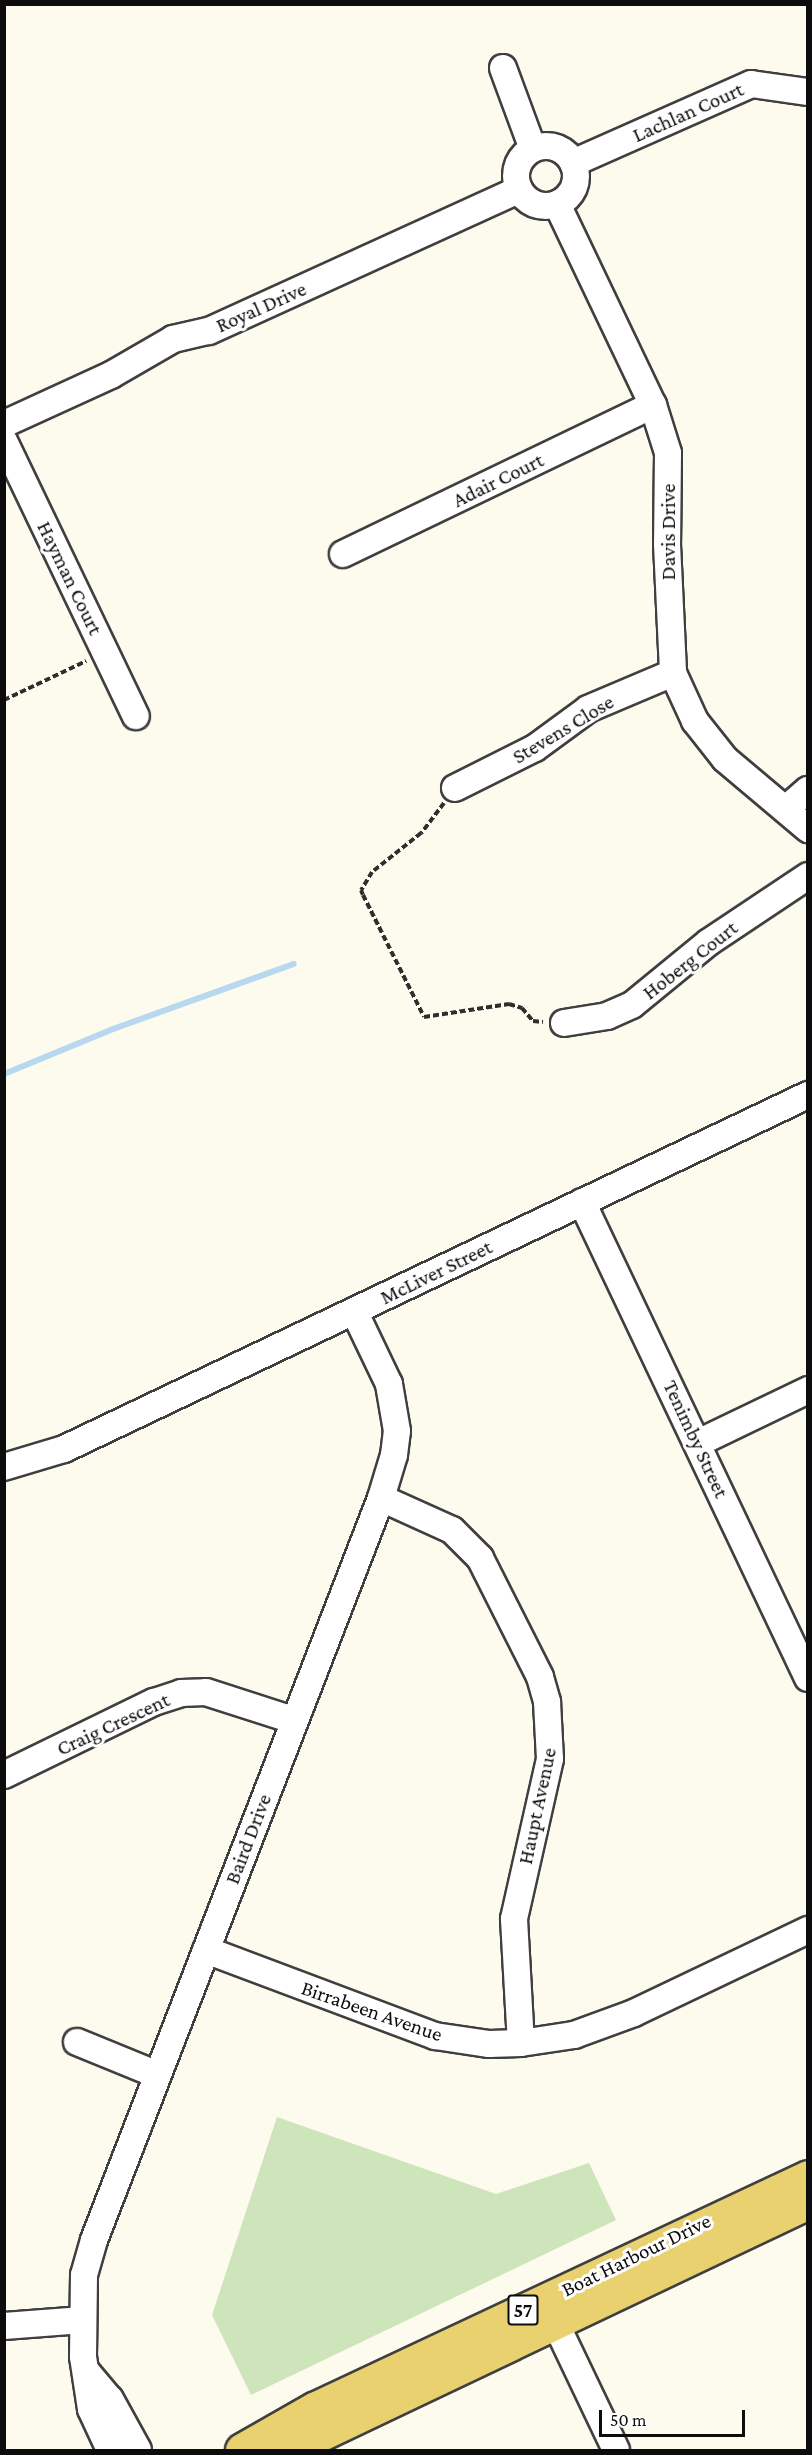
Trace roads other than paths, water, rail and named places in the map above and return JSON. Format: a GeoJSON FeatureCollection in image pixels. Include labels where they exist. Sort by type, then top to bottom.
{"type":"FeatureCollection","features":[{"type":"Feature","properties":{"kind":"main road","name":"Boat Harbour Drive"},"geometry":{"type":"LineString","coordinates":[[242,2451],[314,2409],[807,2177]]}},
{"type":"Feature","properties":{"kind":"main road","name":"Boat Harbour Drive"},"geometry":{"type":"LineString","coordinates":[[287,2451],[554,2320],[807,2202]]}},
{"type":"Feature","properties":{"kind":"street"},"geometry":{"type":"LineString","coordinates":[[503,68],[533,149]]}},
{"type":"Feature","properties":{"kind":"street","name":"Lachlan Court"},"geometry":{"type":"LineString","coordinates":[[573,163],[751,84],[807,92]]}},
{"type":"Feature","properties":{"kind":"street"},"geometry":{"type":"LineString","coordinates":[[552,147],[573,163],[576,183],[566,199],[557,204],[535,204],[519,190],[516,171],[525,154],[533,149],[552,147]]}},
{"type":"Feature","properties":{"kind":"street","name":"Royal Drive"},"geometry":{"type":"LineString","coordinates":[[4,424],[111,375],[173,339],[209,331],[519,190]]}},
{"type":"Feature","properties":{"kind":"street","name":"Davis Drive"},"geometry":{"type":"LineString","coordinates":[[557,204],[652,405],[668,453],[667,544],[673,673],[695,721],[725,759],[787,808],[807,829]]}},
{"type":"Feature","properties":{"kind":"street","name":"Adair Court"},"geometry":{"type":"LineString","coordinates":[[343,554],[652,405]]}},
{"type":"Feature","properties":{"kind":"street","name":"Hayman Court"},"geometry":{"type":"LineString","coordinates":[[4,441],[136,716]]}},
{"type":"Feature","properties":{"kind":"street","name":"Stevens Close"},"geometry":{"type":"LineString","coordinates":[[455,788],[535,748],[588,709],[673,673]]}},
{"type":"Feature","properties":{"kind":"street"},"geometry":{"type":"LineString","coordinates":[[787,808],[807,790]]}},
{"type":"Feature","properties":{"kind":"street","name":"Hoberg Court"},"geometry":{"type":"LineString","coordinates":[[564,1023],[607,1016],[632,1005],[709,942],[807,876]]}},
{"type":"Feature","properties":{"kind":"street","name":"McLiver Street"},"geometry":{"type":"LineString","coordinates":[[4,1484],[63,1449],[807,1095]]}},
{"type":"Feature","properties":{"kind":"street","name":"Tenimby Street"},"geometry":{"type":"LineString","coordinates":[[582,1202],[806,1672]]}},
{"type":"Feature","properties":{"kind":"street","name":"Baird Drive"},"geometry":{"type":"LineString","coordinates":[[110,2451],[91,2409],[83,2320],[84,2275],[94,2240],[293,1720],[381,1498],[394,1455],[395,1408],[389,1384],[354,1311]]}},
{"type":"Feature","properties":{"kind":"street"},"geometry":{"type":"LineString","coordinates":[[698,1443],[807,1390]]}},
{"type":"Feature","properties":{"kind":"street","name":"McLiver Street"},"geometry":{"type":"LineString","coordinates":[[4,1467],[63,1449]]}},
{"type":"Feature","properties":{"kind":"street","name":"Haupt Avenue"},"geometry":{"type":"LineString","coordinates":[[381,1498],[452,1530],[480,1558],[540,1677],[548,1702],[550,1759],[514,1919],[521,2043]]}},
{"type":"Feature","properties":{"kind":"street","name":"Craig Crescent"},"geometry":{"type":"LineString","coordinates":[[4,1775],[154,1701],[181,1693],[206,1692],[293,1720]]}},
{"type":"Feature","properties":{"kind":"street","name":"Birrabeen Avenue"},"geometry":{"type":"LineString","coordinates":[[206,1950],[414,2030],[460,2041],[521,2043],[574,2035],[624,2017],[807,1930]]}},
{"type":"Feature","properties":{"kind":"street"},"geometry":{"type":"LineString","coordinates":[[77,2042],[158,2075]]}},
{"type":"Feature","properties":{"kind":"street"},"geometry":{"type":"LineString","coordinates":[[4,2326],[83,2320]]}},
{"type":"Feature","properties":{"kind":"street"},"geometry":{"type":"LineString","coordinates":[[554,2320],[616,2451]]}},
{"type":"Feature","properties":{"kind":"street"},"geometry":{"type":"LineString","coordinates":[[87,2372],[110,2399],[138,2451]]}},
{"type":"Feature","properties":{"kind":"waterway"},"geometry":{"type":"LineString","coordinates":[[4,1074],[113,1029],[294,964]]}}]}
